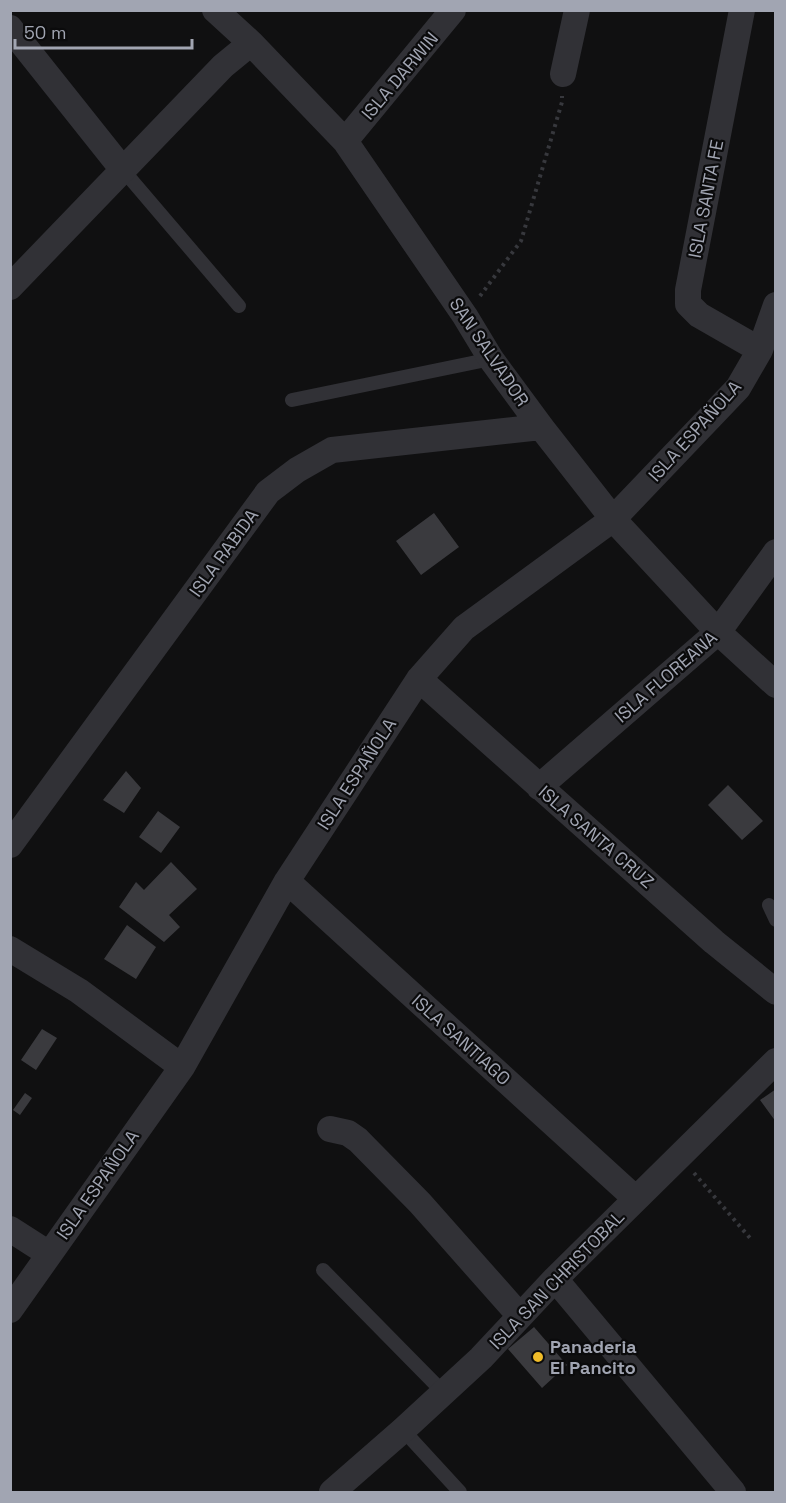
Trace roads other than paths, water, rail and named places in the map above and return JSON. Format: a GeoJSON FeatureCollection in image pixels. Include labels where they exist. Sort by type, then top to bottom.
{"type":"FeatureCollection","features":[{"type":"Feature","properties":{"kind":"street","name":"SAN SALVADOR"},"geometry":{"type":"LineString","coordinates":[[216,10],[345,141],[465,316],[491,359],[613,519],[718,633],[776,685]]}},
{"type":"Feature","properties":{"kind":"street","name":"ISLA DARWIN"},"geometry":{"type":"LineString","coordinates":[[345,141],[453,10]]}},
{"type":"Feature","properties":{"kind":"street"},"geometry":{"type":"LineString","coordinates":[[562,74],[577,10]]}},
{"type":"Feature","properties":{"kind":"street","name":"ISLA SANTA FE"},"geometry":{"type":"LineString","coordinates":[[742,10],[688,290],[688,304],[699,315],[760,350]]}},
{"type":"Feature","properties":{"kind":"street"},"geometry":{"type":"LineString","coordinates":[[10,27],[123,170]]}},
{"type":"Feature","properties":{"kind":"street"},"geometry":{"type":"LineString","coordinates":[[10,287],[223,66],[251,43]]}},
{"type":"Feature","properties":{"kind":"street","name":"ISLA ESPAÑOLA"},"geometry":{"type":"LineString","coordinates":[[10,1310],[182,1067],[287,881],[419,679],[464,628],[613,519],[738,388],[760,350],[776,305]]}},
{"type":"Feature","properties":{"kind":"street","name":"ISLA RABIDA"},"geometry":{"type":"LineString","coordinates":[[11,844],[268,492],[297,470],[332,450],[541,427]]}},
{"type":"Feature","properties":{"kind":"street","name":"ISLA FLOREANA"},"geometry":{"type":"LineString","coordinates":[[539,787],[718,633],[776,552]]}},
{"type":"Feature","properties":{"kind":"street","name":"ISLA SANTA CRUZ"},"geometry":{"type":"LineString","coordinates":[[419,679],[714,942],[776,992]]}},
{"type":"Feature","properties":{"kind":"street","name":"ISLA SANTIAGO"},"geometry":{"type":"LineString","coordinates":[[287,881],[636,1199]]}},
{"type":"Feature","properties":{"kind":"street"},"geometry":{"type":"LineString","coordinates":[[10,949],[79,991],[182,1067]]}},
{"type":"Feature","properties":{"kind":"street","name":"ISLA SAN CHRISTOBAL"},"geometry":{"type":"LineString","coordinates":[[332,1492],[481,1358],[555,1279],[776,1061]]}},
{"type":"Feature","properties":{"kind":"street"},"geometry":{"type":"LineString","coordinates":[[330,1129],[348,1133],[358,1140],[420,1203],[520,1316]]}},
{"type":"Feature","properties":{"kind":"street"},"geometry":{"type":"LineString","coordinates":[[10,1230],[49,1254]]}},
{"type":"Feature","properties":{"kind":"street"},"geometry":{"type":"LineString","coordinates":[[555,1279],[733,1492]]}},
{"type":"Feature","properties":{"kind":"lane"},"geometry":{"type":"LineString","coordinates":[[123,170],[239,306]]}},
{"type":"Feature","properties":{"kind":"lane"},"geometry":{"type":"LineString","coordinates":[[292,400],[491,359]]}},
{"type":"Feature","properties":{"kind":"lane"},"geometry":{"type":"LineString","coordinates":[[769,905],[776,920]]}},
{"type":"Feature","properties":{"kind":"lane"},"geometry":{"type":"LineString","coordinates":[[322,1270],[444,1393]]}},
{"type":"Feature","properties":{"kind":"lane"},"geometry":{"type":"LineString","coordinates":[[403,1430],[460,1492]]}},
{"type":"Feature","properties":{"kind":"place","name":"Panaderia El Pancito"},"geometry":{"type":"Point","coordinates":[538,1357]}}]}
